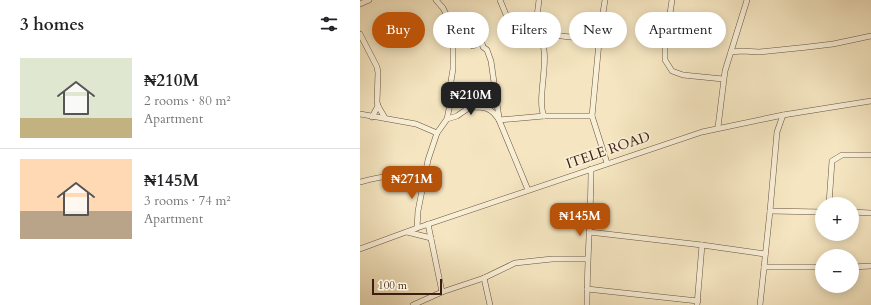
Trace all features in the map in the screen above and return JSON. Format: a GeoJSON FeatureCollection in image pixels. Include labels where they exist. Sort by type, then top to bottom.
{"type":"FeatureCollection","features":[{"type":"Feature","properties":{"kind":"street"},"geometry":{"type":"LineString","coordinates":[[360,4],[369,0]]}},
{"type":"Feature","properties":{"kind":"street"},"geometry":{"type":"LineString","coordinates":[[436,0],[445,12]]}},
{"type":"Feature","properties":{"kind":"street"},"geometry":{"type":"LineString","coordinates":[[500,0],[505,12]]}},
{"type":"Feature","properties":{"kind":"street"},"geometry":{"type":"LineString","coordinates":[[538,12],[539,0]]}},
{"type":"Feature","properties":{"kind":"street"},"geometry":{"type":"LineString","coordinates":[[603,12],[605,0]]}},
{"type":"Feature","properties":{"kind":"street"},"geometry":{"type":"LineString","coordinates":[[672,0],[665,47],[665,60],[672,71],[683,75],[723,79]]}},
{"type":"Feature","properties":{"kind":"street"},"geometry":{"type":"LineString","coordinates":[[718,128],[723,79],[747,0]]}},
{"type":"Feature","properties":{"kind":"street"},"geometry":{"type":"LineString","coordinates":[[360,34],[377,67],[378,106],[384,118]]}},
{"type":"Feature","properties":{"kind":"street"},"geometry":{"type":"LineString","coordinates":[[731,52],[759,52],[808,47],[833,44],[871,36]]}},
{"type":"Feature","properties":{"kind":"street"},"geometry":{"type":"LineString","coordinates":[[417,228],[418,211],[428,160],[437,133],[447,119],[451,99],[450,87],[454,58],[453,48]]}},
{"type":"Feature","properties":{"kind":"street"},"geometry":{"type":"LineString","coordinates":[[485,48],[492,66],[499,120]]}},
{"type":"Feature","properties":{"kind":"street"},"geometry":{"type":"LineString","coordinates":[[543,48],[542,112],[544,116]]}},
{"type":"Feature","properties":{"kind":"street"},"geometry":{"type":"LineString","coordinates":[[599,48],[592,116],[607,163]]}},
{"type":"Feature","properties":{"kind":"street","name":"ITELE ROAD"},"geometry":{"type":"LineString","coordinates":[[360,249],[428,224],[702,132],[871,101]]}},
{"type":"Feature","properties":{"kind":"street"},"geometry":{"type":"LineString","coordinates":[[372,116],[378,106]]}},
{"type":"Feature","properties":{"kind":"street"},"geometry":{"type":"LineString","coordinates":[[447,119],[457,116],[470,107],[481,107],[489,109],[495,113],[528,190]]}},
{"type":"Feature","properties":{"kind":"street"},"geometry":{"type":"LineString","coordinates":[[360,114],[416,124],[437,133]]}},
{"type":"Feature","properties":{"kind":"street"},"geometry":{"type":"LineString","coordinates":[[499,120],[544,116],[592,116]]}},
{"type":"Feature","properties":{"kind":"street"},"geometry":{"type":"LineString","coordinates":[[760,305],[777,132],[783,116]]}},
{"type":"Feature","properties":{"kind":"street"},"geometry":{"type":"LineString","coordinates":[[829,197],[832,161],[842,154],[871,156]]}},
{"type":"Feature","properties":{"kind":"street"},"geometry":{"type":"LineString","coordinates":[[587,305],[587,259],[591,208],[591,169]]}},
{"type":"Feature","properties":{"kind":"street"},"geometry":{"type":"LineString","coordinates":[[360,182],[400,174],[426,176]]}},
{"type":"Feature","properties":{"kind":"street"},"geometry":{"type":"LineString","coordinates":[[770,211],[815,212]]}},
{"type":"Feature","properties":{"kind":"street"},"geometry":{"type":"LineString","coordinates":[[859,212],[871,213]]}},
{"type":"Feature","properties":{"kind":"street"},"geometry":{"type":"LineString","coordinates":[[428,224],[442,292]]}},
{"type":"Feature","properties":{"kind":"street"},"geometry":{"type":"LineString","coordinates":[[407,232],[431,238]]}},
{"type":"Feature","properties":{"kind":"street"},"geometry":{"type":"LineString","coordinates":[[589,232],[765,254]]}},
{"type":"Feature","properties":{"kind":"street"},"geometry":{"type":"LineString","coordinates":[[587,288],[698,303],[702,245]]}},
{"type":"Feature","properties":{"kind":"street"},"geometry":{"type":"LineString","coordinates":[[413,305],[442,292],[484,278],[515,263],[552,259],[587,259]]}},
{"type":"Feature","properties":{"kind":"street"},"geometry":{"type":"LineString","coordinates":[[764,266],[815,267]]}},
{"type":"Feature","properties":{"kind":"street"},"geometry":{"type":"LineString","coordinates":[[859,267],[871,266]]}},
{"type":"Feature","properties":{"kind":"street"},"geometry":{"type":"LineString","coordinates":[[484,278],[490,305]]}}]}
